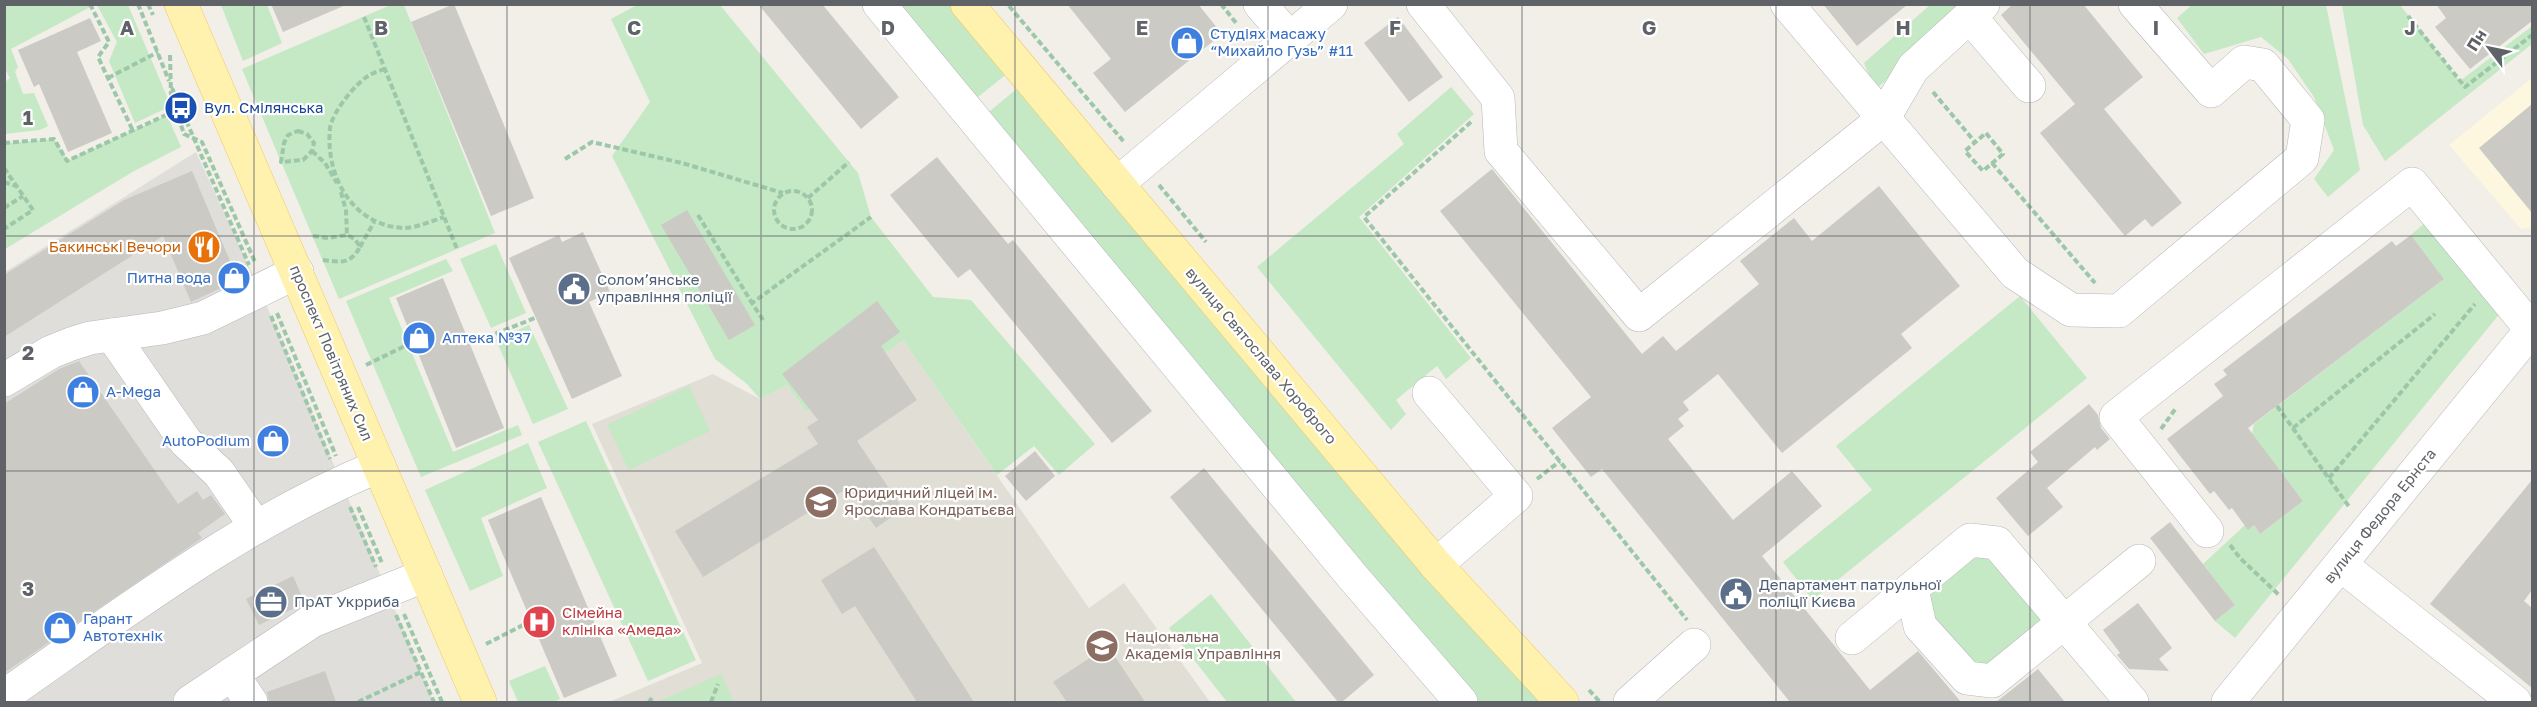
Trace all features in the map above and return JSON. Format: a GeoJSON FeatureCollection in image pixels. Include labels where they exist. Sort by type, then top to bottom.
{"type":"FeatureCollection","features":[{"type":"Feature","properties":{"kind":"main road","name":"вулиця Святослава Хороброго"},"geometry":{"type":"LineString","coordinates":[[968,4],[1129,174],[1436,565],[1573,694]]}},
{"type":"Feature","properties":{"kind":"main road","name":"проспект Повітряних Сил"},"geometry":{"type":"LineString","coordinates":[[169,15],[309,266],[379,466],[480,702]]}},
{"type":"Feature","properties":{"kind":"street"},"geometry":{"type":"LineString","coordinates":[[879,4],[1352,576],[1461,702]]}},
{"type":"Feature","properties":{"kind":"street"},"geometry":{"type":"LineString","coordinates":[[1129,174],[1332,4]]}},
{"type":"Feature","properties":{"kind":"street"},"geometry":{"type":"LineString","coordinates":[[1423,4],[1455,25],[1498,98],[1502,151],[1639,315],[1883,119],[1913,68],[1976,11],[2029,86]]}},
{"type":"Feature","properties":{"kind":"street"},"geometry":{"type":"LineString","coordinates":[[1787,4],[2015,273],[2071,310],[2118,311],[2302,158],[2308,120],[2263,65],[2244,62],[2211,91],[2135,4]]}},
{"type":"Feature","properties":{"kind":"street"},"geometry":{"type":"LineString","coordinates":[[1250,16],[1290,39]]}},
{"type":"Feature","properties":{"kind":"street"},"geometry":{"type":"LineString","coordinates":[[2217,536],[2116,417],[2412,184],[2532,330]]}},
{"type":"Feature","properties":{"kind":"street"},"geometry":{"type":"LineString","coordinates":[[4,380],[51,352],[90,338],[162,328],[203,318],[309,266]]}},
{"type":"Feature","properties":{"kind":"street","name":"вулиця Федора Ернста"},"geometry":{"type":"LineString","coordinates":[[2228,702],[2532,330]]}},
{"type":"Feature","properties":{"kind":"street"},"geometry":{"type":"LineString","coordinates":[[112,335],[186,442],[219,473],[256,527]]}},
{"type":"Feature","properties":{"kind":"street"},"geometry":{"type":"LineString","coordinates":[[1430,393],[1516,496],[1436,565]]}},
{"type":"Feature","properties":{"kind":"street"},"geometry":{"type":"LineString","coordinates":[[4,696],[181,573],[284,510],[339,471],[379,466]]}},
{"type":"Feature","properties":{"kind":"street"},"geometry":{"type":"LineString","coordinates":[[1852,638],[1970,540],[1997,543],[2132,702]]}},
{"type":"Feature","properties":{"kind":"street"},"geometry":{"type":"LineString","coordinates":[[1912,589],[1920,626],[1967,678],[1992,681],[2139,561]]}},
{"type":"Feature","properties":{"kind":"street"},"geometry":{"type":"LineString","coordinates":[[2341,565],[2516,702]]}},
{"type":"Feature","properties":{"kind":"street"},"geometry":{"type":"LineString","coordinates":[[190,702],[312,621],[426,575]]}},
{"type":"Feature","properties":{"kind":"street"},"geometry":{"type":"LineString","coordinates":[[1630,702],[1694,645]]}},
{"type":"Feature","properties":{"kind":"street"},"geometry":{"type":"LineString","coordinates":[[232,674],[252,702]]}},
{"type":"Feature","properties":{"kind":"path"},"geometry":{"type":"LineString","coordinates":[[90,4],[109,42],[98,57],[133,131]]}},
{"type":"Feature","properties":{"kind":"path"},"geometry":{"type":"LineString","coordinates":[[138,4],[193,138]]}},
{"type":"Feature","properties":{"kind":"path"},"geometry":{"type":"LineString","coordinates":[[148,4],[169,15]]}},
{"type":"Feature","properties":{"kind":"path"},"geometry":{"type":"LineString","coordinates":[[1008,4],[1129,174],[1209,245]]}},
{"type":"Feature","properties":{"kind":"path"},"geometry":{"type":"LineString","coordinates":[[1221,4],[1250,16]]}},
{"type":"Feature","properties":{"kind":"path"},"geometry":{"type":"LineString","coordinates":[[2408,16],[2465,87],[2532,35]]}},
{"type":"Feature","properties":{"kind":"path"},"geometry":{"type":"LineString","coordinates":[[364,17],[457,249]]}},
{"type":"Feature","properties":{"kind":"path"},"geometry":{"type":"LineString","coordinates":[[166,46],[170,56],[170,83],[184,134],[202,142],[339,471],[442,702]]}},
{"type":"Feature","properties":{"kind":"path"},"geometry":{"type":"LineString","coordinates":[[108,78],[158,52]]}},
{"type":"Feature","properties":{"kind":"path"},"geometry":{"type":"LineString","coordinates":[[1913,68],[1976,142]]}},
{"type":"Feature","properties":{"kind":"path"},"geometry":{"type":"LineString","coordinates":[[347,234],[346,211],[332,158],[330,126],[340,105],[367,76],[385,69]]}},
{"type":"Feature","properties":{"kind":"path"},"geometry":{"type":"LineString","coordinates":[[1498,98],[1364,217],[1700,635],[1694,645]]}},
{"type":"Feature","properties":{"kind":"path"},"geometry":{"type":"LineString","coordinates":[[4,143],[54,139],[67,160],[181,108]]}},
{"type":"Feature","properties":{"kind":"path"},"geometry":{"type":"LineString","coordinates":[[298,131],[307,134],[314,143],[312,151],[303,160],[281,162],[284,143],[288,135],[298,131]]}},
{"type":"Feature","properties":{"kind":"path"},"geometry":{"type":"LineString","coordinates":[[1986,133],[2003,154],[1983,171],[1965,151],[1976,142],[1986,133]]}},
{"type":"Feature","properties":{"kind":"path"},"geometry":{"type":"LineString","coordinates":[[565,159],[592,142],[682,163],[783,194]]}},
{"type":"Feature","properties":{"kind":"path"},"geometry":{"type":"LineString","coordinates":[[312,151],[326,163],[352,207],[374,221],[404,228],[444,217]]}},
{"type":"Feature","properties":{"kind":"path"},"geometry":{"type":"LineString","coordinates":[[808,198],[849,162]]}},
{"type":"Feature","properties":{"kind":"path"},"geometry":{"type":"LineString","coordinates":[[1992,163],[2118,311]]}},
{"type":"Feature","properties":{"kind":"path"},"geometry":{"type":"LineString","coordinates":[[4,168],[33,210],[4,229]]}},
{"type":"Feature","properties":{"kind":"path"},"geometry":{"type":"LineString","coordinates":[[4,182],[17,187]]}},
{"type":"Feature","properties":{"kind":"path"},"geometry":{"type":"LineString","coordinates":[[794,190],[808,198],[812,210],[808,222],[803,226],[790,228],[784,226],[776,217],[775,204],[783,194],[794,190]]}},
{"type":"Feature","properties":{"kind":"path"},"geometry":{"type":"LineString","coordinates":[[4,208],[23,196]]}},
{"type":"Feature","properties":{"kind":"path"},"geometry":{"type":"LineString","coordinates":[[698,215],[763,320]]}},
{"type":"Feature","properties":{"kind":"path"},"geometry":{"type":"LineString","coordinates":[[752,303],[871,217]]}},
{"type":"Feature","properties":{"kind":"path"},"geometry":{"type":"LineString","coordinates":[[309,266],[341,262],[354,257],[374,221]]}},
{"type":"Feature","properties":{"kind":"path"},"geometry":{"type":"LineString","coordinates":[[314,236],[328,238],[347,234],[355,239],[360,248]]}},
{"type":"Feature","properties":{"kind":"path"},"geometry":{"type":"LineString","coordinates":[[263,288],[339,471]]}},
{"type":"Feature","properties":{"kind":"path"},"geometry":{"type":"LineString","coordinates":[[2329,478],[2478,300]]}},
{"type":"Feature","properties":{"kind":"path"},"geometry":{"type":"LineString","coordinates":[[2293,428],[2435,314]]}},
{"type":"Feature","properties":{"kind":"path"},"geometry":{"type":"LineString","coordinates":[[487,337],[536,318]]}},
{"type":"Feature","properties":{"kind":"path"},"geometry":{"type":"LineString","coordinates":[[366,365],[413,342]]}},
{"type":"Feature","properties":{"kind":"path"},"geometry":{"type":"LineString","coordinates":[[2158,432],[2179,405]]}},
{"type":"Feature","properties":{"kind":"path"},"geometry":{"type":"LineString","coordinates":[[2277,406],[2351,508]]}},
{"type":"Feature","properties":{"kind":"path"},"geometry":{"type":"LineString","coordinates":[[2217,536],[2280,595]]}},
{"type":"Feature","properties":{"kind":"path"},"geometry":{"type":"LineString","coordinates":[[484,644],[531,621]]}},
{"type":"Feature","properties":{"kind":"path"},"geometry":{"type":"LineString","coordinates":[[358,702],[421,672]]}},
{"type":"Feature","properties":{"kind":"path"},"geometry":{"type":"LineString","coordinates":[[711,702],[718,684]]}},
{"type":"Feature","properties":{"kind":"path"},"geometry":{"type":"LineString","coordinates":[[1573,694],[1600,702]]}},
{"type":"Feature","properties":{"kind":"shaded area"},"geometry":{"type":"Polygon","coordinates":[[[2532,78],[2532,227],[2521,229],[2449,145],[2532,78]]]}},
{"type":"Feature","properties":{"kind":"shaded area"},"geometry":{"type":"Polygon","coordinates":[[[196,152],[260,290],[434,702],[5,702],[5,272],[196,152]]]}},
{"type":"Feature","properties":{"kind":"shaded area","name":"Юридичний ліцей ім. Ярослава Кондратьєва"},"geometry":{"type":"Polygon","coordinates":[[[903,340],[1089,608],[1124,583],[1210,702],[609,702],[702,663],[592,424],[713,374],[760,399],[787,385],[806,412],[903,340]]]}},
{"type":"Feature","properties":{"kind":"green space"},"geometry":{"type":"Polygon","coordinates":[[[5,4],[94,5],[11,49],[18,67],[15,72],[23,94],[34,93],[48,126],[40,130],[5,134],[5,82],[10,78],[5,69],[5,4]]]}},
{"type":"Feature","properties":{"kind":"green space"},"geometry":{"type":"Polygon","coordinates":[[[393,4],[404,5],[495,233],[339,299],[242,69],[393,4]]]}},
{"type":"Feature","properties":{"kind":"green space"},"geometry":{"type":"Polygon","coordinates":[[[97,5],[128,5],[171,106],[135,123],[109,61],[117,42],[97,5]]]}},
{"type":"Feature","properties":{"kind":"green space"},"geometry":{"type":"Polygon","coordinates":[[[221,5],[267,5],[282,43],[243,61],[221,5]]]}},
{"type":"Feature","properties":{"kind":"green space"},"geometry":{"type":"Polygon","coordinates":[[[637,5],[720,5],[858,173],[871,217],[933,297],[971,300],[1095,444],[1059,475],[1034,446],[997,475],[903,340],[806,412],[787,385],[760,399],[747,384],[715,359],[612,156],[650,102],[611,19],[637,5]]]}},
{"type":"Feature","properties":{"kind":"green space"},"geometry":{"type":"Polygon","coordinates":[[[893,5],[952,5],[1009,72],[973,101],[893,5]]]}},
{"type":"Feature","properties":{"kind":"green space"},"geometry":{"type":"Polygon","coordinates":[[[1930,5],[1971,5],[1875,90],[1864,63],[1930,5]]]}},
{"type":"Feature","properties":{"kind":"green space"},"geometry":{"type":"Polygon","coordinates":[[[2192,5],[2326,5],[2360,170],[2328,197],[2314,179],[2334,150],[2314,97],[2288,59],[2261,37],[2204,54],[2177,18],[2192,5]]]}},
{"type":"Feature","properties":{"kind":"green space"},"geometry":{"type":"Polygon","coordinates":[[[2342,5],[2400,5],[2460,81],[2532,26],[2532,44],[2385,161],[2363,125],[2342,5]]]}},
{"type":"Feature","properties":{"kind":"green space"},"geometry":{"type":"Polygon","coordinates":[[[1019,87],[1541,702],[1476,702],[984,116],[1019,87]]]}},
{"type":"Feature","properties":{"kind":"green space"},"geometry":{"type":"Polygon","coordinates":[[[1451,87],[1474,114],[1359,217],[1471,358],[1446,379],[1437,366],[1396,400],[1406,414],[1391,430],[1257,267],[1404,144],[1397,134],[1451,87]]]}},
{"type":"Feature","properties":{"kind":"green space"},"geometry":{"type":"Polygon","coordinates":[[[167,115],[181,147],[134,171],[5,249],[5,143],[54,139],[68,160],[167,115]]]}},
{"type":"Feature","properties":{"kind":"green space"},"geometry":{"type":"Polygon","coordinates":[[[2427,221],[2501,312],[2235,638],[2215,621],[2235,605],[2203,564],[2245,525],[2249,529],[2254,525],[2260,534],[2303,501],[2252,434],[2254,424],[2444,279],[2411,235],[2427,221]]]}},
{"type":"Feature","properties":{"kind":"green space"},"geometry":{"type":"Polygon","coordinates":[[[496,244],[526,313],[491,328],[460,259],[496,244]]]}},
{"type":"Feature","properties":{"kind":"green space"},"geometry":{"type":"Polygon","coordinates":[[[446,259],[453,271],[389,298],[453,452],[518,425],[522,435],[421,477],[346,301],[446,259]]]}},
{"type":"Feature","properties":{"kind":"green space"},"geometry":{"type":"Polygon","coordinates":[[[2020,296],[2087,378],[1813,600],[1783,562],[1872,490],[1836,446],[2020,296]]]}},
{"type":"Feature","properties":{"kind":"green space"},"geometry":{"type":"Polygon","coordinates":[[[529,325],[568,409],[533,424],[496,340],[529,325]]]}},
{"type":"Feature","properties":{"kind":"green space"},"geometry":{"type":"Polygon","coordinates":[[[689,386],[710,431],[629,470],[607,425],[689,386]]]}},
{"type":"Feature","properties":{"kind":"green space"},"geometry":{"type":"Polygon","coordinates":[[[586,421],[696,660],[648,681],[538,442],[586,421]]]}},
{"type":"Feature","properties":{"kind":"green space"},"geometry":{"type":"Polygon","coordinates":[[[528,443],[547,488],[481,518],[503,576],[470,591],[425,490],[528,443]]]}},
{"type":"Feature","properties":{"kind":"green space"},"geometry":{"type":"Polygon","coordinates":[[[1972,554],[1992,554],[2044,616],[2040,629],[1990,669],[1969,663],[1929,619],[1926,594],[1972,554]]]}},
{"type":"Feature","properties":{"kind":"green space"},"geometry":{"type":"Polygon","coordinates":[[[1211,594],[1296,702],[1227,702],[1169,628],[1211,594]]]}},
{"type":"Feature","properties":{"kind":"green space"},"geometry":{"type":"Polygon","coordinates":[[[545,666],[560,699],[553,702],[518,702],[509,681],[545,666]]]}},
{"type":"Feature","properties":{"kind":"green space"},"geometry":{"type":"Polygon","coordinates":[[[721,674],[734,702],[657,702],[721,674]]]}},
{"type":"Feature","properties":{"kind":"building"},"geometry":{"type":"Polygon","coordinates":[[[271,4],[348,4],[283,32],[271,4]]]}},
{"type":"Feature","properties":{"kind":"building"},"geometry":{"type":"Polygon","coordinates":[[[454,4],[534,198],[491,216],[411,22],[454,4]]]}},
{"type":"Feature","properties":{"kind":"building"},"geometry":{"type":"Polygon","coordinates":[[[758,4],[822,4],[899,97],[861,129],[758,4]]]}},
{"type":"Feature","properties":{"kind":"building"},"geometry":{"type":"Polygon","coordinates":[[[1067,4],[1198,4],[1222,34],[1125,112],[1093,73],[1111,59],[1067,4]]]}},
{"type":"Feature","properties":{"kind":"building"},"geometry":{"type":"Polygon","coordinates":[[[1823,4],[1908,4],[1857,46],[1823,4]]]}},
{"type":"Feature","properties":{"kind":"building"},"geometry":{"type":"Polygon","coordinates":[[[2013,4],[2083,4],[2143,77],[2104,109],[2182,203],[2152,227],[2145,219],[2125,236],[2040,133],[2075,104],[2001,15],[2013,4]]]}},
{"type":"Feature","properties":{"kind":"building"},"geometry":{"type":"Polygon","coordinates":[[[2436,4],[2532,4],[2532,21],[2470,69],[2435,27],[2446,18],[2436,4]]]}},
{"type":"Feature","properties":{"kind":"building"},"geometry":{"type":"Polygon","coordinates":[[[1398,17],[1443,77],[1409,102],[1364,43],[1398,17]]]}},
{"type":"Feature","properties":{"kind":"building"},"geometry":{"type":"Polygon","coordinates":[[[90,18],[101,41],[77,52],[112,133],[68,152],[39,84],[34,87],[18,50],[90,18]]]}},
{"type":"Feature","properties":{"kind":"building"},"geometry":{"type":"Polygon","coordinates":[[[2532,104],[2532,213],[2479,148],[2532,104]]]}},
{"type":"Feature","properties":{"kind":"building"},"geometry":{"type":"Polygon","coordinates":[[[937,157],[1008,244],[1013,240],[1152,411],[1112,443],[970,269],[958,278],[890,195],[937,157]]]}},
{"type":"Feature","properties":{"kind":"building"},"geometry":{"type":"Polygon","coordinates":[[[1492,169],[1642,354],[1663,336],[1676,351],[1759,284],[1740,261],[1794,218],[1812,241],[1879,186],[1960,286],[1901,334],[1912,348],[1782,453],[1718,374],[1683,402],[1689,410],[1678,419],[1684,426],[1668,439],[1733,520],[1792,471],[1822,506],[1762,556],[1870,690],[1918,651],[1961,702],[1790,702],[1602,469],[1591,477],[1552,428],[1591,397],[1440,211],[1492,169]]]}},
{"type":"Feature","properties":{"kind":"building"},"geometry":{"type":"Polygon","coordinates":[[[192,171],[238,280],[191,302],[163,236],[4,337],[4,275],[124,200],[192,171]]]}},
{"type":"Feature","properties":{"kind":"building"},"geometry":{"type":"Polygon","coordinates":[[[687,210],[755,325],[729,340],[661,225],[687,210]]]}},
{"type":"Feature","properties":{"kind":"building"},"geometry":{"type":"Polygon","coordinates":[[[583,232],[610,292],[589,302],[622,376],[572,399],[509,258],[559,235],[562,242],[583,232]]]}},
{"type":"Feature","properties":{"kind":"building"},"geometry":{"type":"Polygon","coordinates":[[[2411,235],[2444,279],[2248,428],[2303,501],[2260,534],[2254,525],[2248,530],[2232,508],[2229,510],[2214,491],[2210,494],[2167,439],[2223,396],[2214,384],[2227,375],[2223,370],[2392,241],[2396,246],[2411,235]]]}},
{"type":"Feature","properties":{"kind":"building"},"geometry":{"type":"Polygon","coordinates":[[[443,278],[504,428],[456,448],[396,298],[443,278]]]}},
{"type":"Feature","properties":{"kind":"building"},"geometry":{"type":"Polygon","coordinates":[[[877,301],[900,332],[881,346],[917,400],[857,441],[903,509],[876,528],[848,488],[703,577],[675,531],[818,444],[807,427],[818,420],[782,374],[877,301]]]}},
{"type":"Feature","properties":{"kind":"building"},"geometry":{"type":"Polygon","coordinates":[[[79,361],[178,504],[197,491],[203,500],[211,495],[225,514],[198,533],[202,538],[4,673],[4,404],[59,369],[79,361]]]}},
{"type":"Feature","properties":{"kind":"building"},"geometry":{"type":"Polygon","coordinates":[[[2089,404],[2098,415],[2101,428],[2110,439],[2097,450],[2095,447],[2047,488],[2063,507],[2028,536],[1996,498],[2038,462],[2030,452],[2089,404]]]}},
{"type":"Feature","properties":{"kind":"building"},"geometry":{"type":"Polygon","coordinates":[[[1035,451],[1055,476],[1026,501],[1005,476],[1035,451]]]}},
{"type":"Feature","properties":{"kind":"building"},"geometry":{"type":"Polygon","coordinates":[[[1204,468],[1374,675],[1342,702],[1338,702],[1170,497],[1204,468]]]}},
{"type":"Feature","properties":{"kind":"building"},"geometry":{"type":"Polygon","coordinates":[[[2532,480],[2532,590],[2524,601],[2532,608],[2532,688],[2430,604],[2532,480]]]}},
{"type":"Feature","properties":{"kind":"building"},"geometry":{"type":"Polygon","coordinates":[[[541,497],[617,676],[564,698],[488,520],[541,497]]]}},
{"type":"Feature","properties":{"kind":"building"},"geometry":{"type":"Polygon","coordinates":[[[2170,522],[2235,605],[2215,621],[2150,538],[2170,522]]]}},
{"type":"Feature","properties":{"kind":"building"},"geometry":{"type":"Polygon","coordinates":[[[874,547],[974,702],[917,702],[855,606],[842,614],[821,580],[874,547]]]}},
{"type":"Feature","properties":{"kind":"building"},"geometry":{"type":"Polygon","coordinates":[[[293,576],[305,603],[259,625],[246,599],[293,576]]]}},
{"type":"Feature","properties":{"kind":"building"},"geometry":{"type":"Polygon","coordinates":[[[2138,603],[2172,648],[2159,659],[2169,671],[2129,669],[2117,655],[2120,653],[2103,630],[2138,603]]]}},
{"type":"Feature","properties":{"kind":"building"},"geometry":{"type":"Polygon","coordinates":[[[1108,646],[1145,702],[1067,702],[1053,682],[1108,646]]]}},
{"type":"Feature","properties":{"kind":"building"},"geometry":{"type":"Polygon","coordinates":[[[2038,669],[2065,702],[1996,702],[2038,669]]]}},
{"type":"Feature","properties":{"kind":"building"},"geometry":{"type":"Polygon","coordinates":[[[325,671],[336,702],[269,702],[267,692],[325,671]]]}},
{"type":"Feature","properties":{"kind":"place","name":"Студіях масажу “Михайло Гузь” #11"},"geometry":{"type":"Point","coordinates":[1187,43]}},
{"type":"Feature","properties":{"kind":"place","name":"Вул. Смілянська"},"geometry":{"type":"Point","coordinates":[181,108]}},
{"type":"Feature","properties":{"kind":"place","name":"Бакинські Вечори"},"geometry":{"type":"Point","coordinates":[204,247]}},
{"type":"Feature","properties":{"kind":"place","name":"Питна вода"},"geometry":{"type":"Point","coordinates":[234,278]}},
{"type":"Feature","properties":{"kind":"place","name":"Соломʼянське управління поліції"},"geometry":{"type":"Point","coordinates":[574,289]}},
{"type":"Feature","properties":{"kind":"place","name":"Аптека №37"},"geometry":{"type":"Point","coordinates":[419,338]}},
{"type":"Feature","properties":{"kind":"place","name":"A-Mega"},"geometry":{"type":"Point","coordinates":[83,392]}},
{"type":"Feature","properties":{"kind":"place","name":"AutoPodium"},"geometry":{"type":"Point","coordinates":[273,441]}},
{"type":"Feature","properties":{"kind":"place","name":"Юридичний ліцей ім. Ярослава Кондратьєва"},"geometry":{"type":"Point","coordinates":[821,502]}},
{"type":"Feature","properties":{"kind":"place","name":"Департамент патрульної поліції Києва"},"geometry":{"type":"Point","coordinates":[1736,594]}},
{"type":"Feature","properties":{"kind":"place","name":"ПрАТ Укрриба"},"geometry":{"type":"Point","coordinates":[271,602]}},
{"type":"Feature","properties":{"kind":"place","name":"Сімейна клініка «Амеда»"},"geometry":{"type":"Point","coordinates":[539,622]}},
{"type":"Feature","properties":{"kind":"place","name":"Гарант Автотехнік"},"geometry":{"type":"Point","coordinates":[60,628]}},
{"type":"Feature","properties":{"kind":"place","name":"Національна Академія Управління"},"geometry":{"type":"Point","coordinates":[1102,646]}}]}
